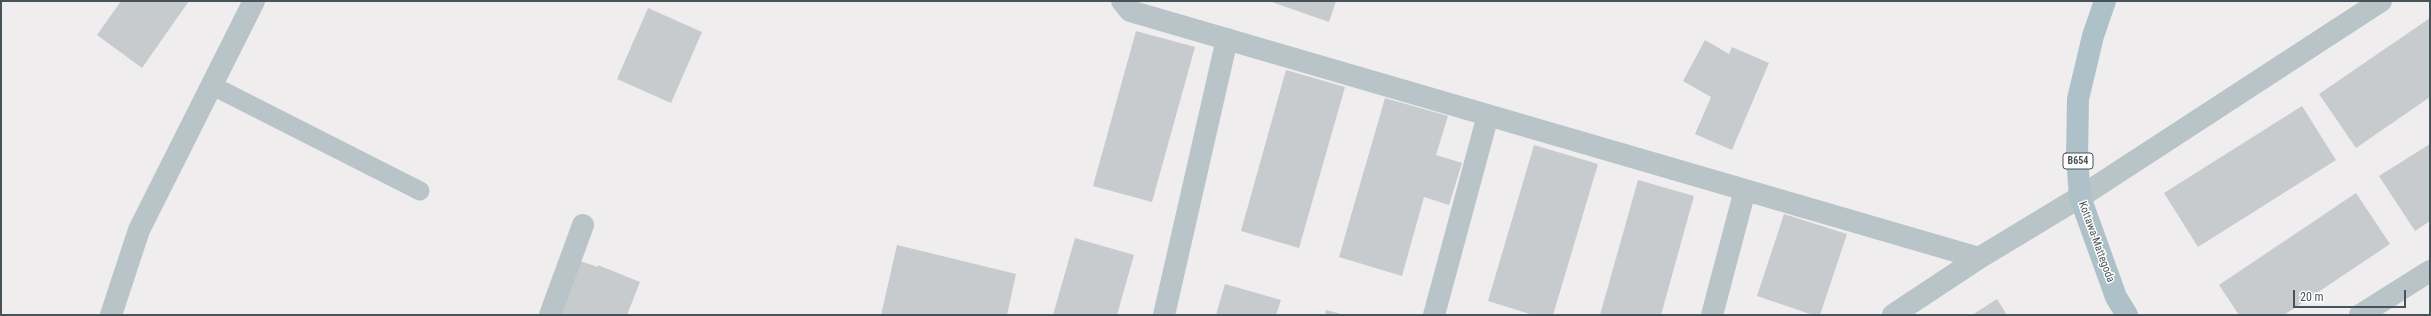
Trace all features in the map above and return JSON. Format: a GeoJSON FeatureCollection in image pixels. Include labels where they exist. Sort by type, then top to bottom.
{"type":"FeatureCollection","features":[{"type":"Feature","properties":{"kind":"main road","name":"Kottawa-Mattegoda"},"geometry":{"type":"LineString","coordinates":[[2105,1],[2093,36],[2078,99],[2077,158],[2080,197],[2116,297],[2127,315]]}},
{"type":"Feature","properties":{"kind":"street"},"geometry":{"type":"LineString","coordinates":[[111,315],[139,230],[254,1]]}},
{"type":"Feature","properties":{"kind":"street"},"geometry":{"type":"LineString","coordinates":[[1122,1],[1130,11],[1979,258]]}},
{"type":"Feature","properties":{"kind":"street"},"geometry":{"type":"LineString","coordinates":[[1893,315],[1979,258],[2080,197],[2381,1]]}},
{"type":"Feature","properties":{"kind":"street"},"geometry":{"type":"LineString","coordinates":[[1164,315],[1227,39]]}},
{"type":"Feature","properties":{"kind":"street"},"geometry":{"type":"LineString","coordinates":[[1434,315],[1488,115]]}},
{"type":"Feature","properties":{"kind":"street"},"geometry":{"type":"LineString","coordinates":[[1712,315],[1745,190]]}},
{"type":"Feature","properties":{"kind":"street"},"geometry":{"type":"LineString","coordinates":[[550,315],[583,225]]}},
{"type":"Feature","properties":{"kind":"street"},"geometry":{"type":"LineString","coordinates":[[2360,315],[2430,271]]}},
{"type":"Feature","properties":{"kind":"lane"},"geometry":{"type":"LineString","coordinates":[[211,85],[420,191]]}},
{"type":"Feature","properties":{"kind":"building"},"geometry":{"type":"Polygon","coordinates":[[[121,1],[189,1],[142,68],[97,35],[121,1]]]}},
{"type":"Feature","properties":{"kind":"building"},"geometry":{"type":"Polygon","coordinates":[[[1269,1],[1336,1],[1329,22],[1269,1]]]}},
{"type":"Feature","properties":{"kind":"building"},"geometry":{"type":"Polygon","coordinates":[[[648,8],[702,32],[671,103],[617,79],[648,8]]]}},
{"type":"Feature","properties":{"kind":"building"},"geometry":{"type":"Polygon","coordinates":[[[2430,18],[2430,97],[2356,148],[2319,94],[2430,18]]]}},
{"type":"Feature","properties":{"kind":"building"},"geometry":{"type":"Polygon","coordinates":[[[1136,31],[1195,47],[1152,202],[1093,186],[1136,31]]]}},
{"type":"Feature","properties":{"kind":"building"},"geometry":{"type":"Polygon","coordinates":[[[1705,40],[1729,54],[1732,47],[1769,63],[1732,150],[1695,134],[1711,97],[1683,81],[1705,40]]]}},
{"type":"Feature","properties":{"kind":"building"},"geometry":{"type":"Polygon","coordinates":[[[1286,70],[1345,87],[1299,248],[1241,231],[1286,70]]]}},
{"type":"Feature","properties":{"kind":"building"},"geometry":{"type":"Polygon","coordinates":[[[1385,98],[1448,116],[1436,155],[1462,163],[1449,205],[1424,197],[1402,276],[1339,257],[1385,98]]]}},
{"type":"Feature","properties":{"kind":"building"},"geometry":{"type":"Polygon","coordinates":[[[2302,106],[2336,160],[2198,247],[2164,193],[2302,106]]]}},
{"type":"Feature","properties":{"kind":"building"},"geometry":{"type":"Polygon","coordinates":[[[2430,144],[2430,221],[2415,231],[2379,176],[2430,144]]]}},
{"type":"Feature","properties":{"kind":"building"},"geometry":{"type":"Polygon","coordinates":[[[1534,145],[1598,164],[1553,315],[1533,315],[1488,301],[1534,145]]]}},
{"type":"Feature","properties":{"kind":"building"},"geometry":{"type":"Polygon","coordinates":[[[1638,180],[1694,196],[1661,315],[1600,315],[1638,180]]]}},
{"type":"Feature","properties":{"kind":"building"},"geometry":{"type":"Polygon","coordinates":[[[2356,193],[2390,244],[2284,315],[2239,315],[2219,285],[2356,193]]]}},
{"type":"Feature","properties":{"kind":"building"},"geometry":{"type":"Polygon","coordinates":[[[1784,214],[1847,234],[1820,315],[1813,315],[1757,296],[1784,214]]]}},
{"type":"Feature","properties":{"kind":"building"},"geometry":{"type":"Polygon","coordinates":[[[1075,238],[1134,255],[1117,315],[1053,315],[1075,238]]]}},
{"type":"Feature","properties":{"kind":"building"},"geometry":{"type":"Polygon","coordinates":[[[897,245],[1016,274],[1007,315],[881,315],[897,245]]]}},
{"type":"Feature","properties":{"kind":"building"},"geometry":{"type":"Polygon","coordinates":[[[577,260],[598,267],[598,265],[640,282],[627,315],[560,315],[577,260]]]}},
{"type":"Feature","properties":{"kind":"building"},"geometry":{"type":"Polygon","coordinates":[[[1225,284],[1281,300],[1276,315],[1216,315],[1225,284]]]}},
{"type":"Feature","properties":{"kind":"building"},"geometry":{"type":"Polygon","coordinates":[[[1997,299],[2007,315],[1972,315],[1997,299]]]}},
{"type":"Feature","properties":{"kind":"building"},"geometry":{"type":"Polygon","coordinates":[[[1326,310],[1345,315],[1325,315],[1326,310]]]}}]}
